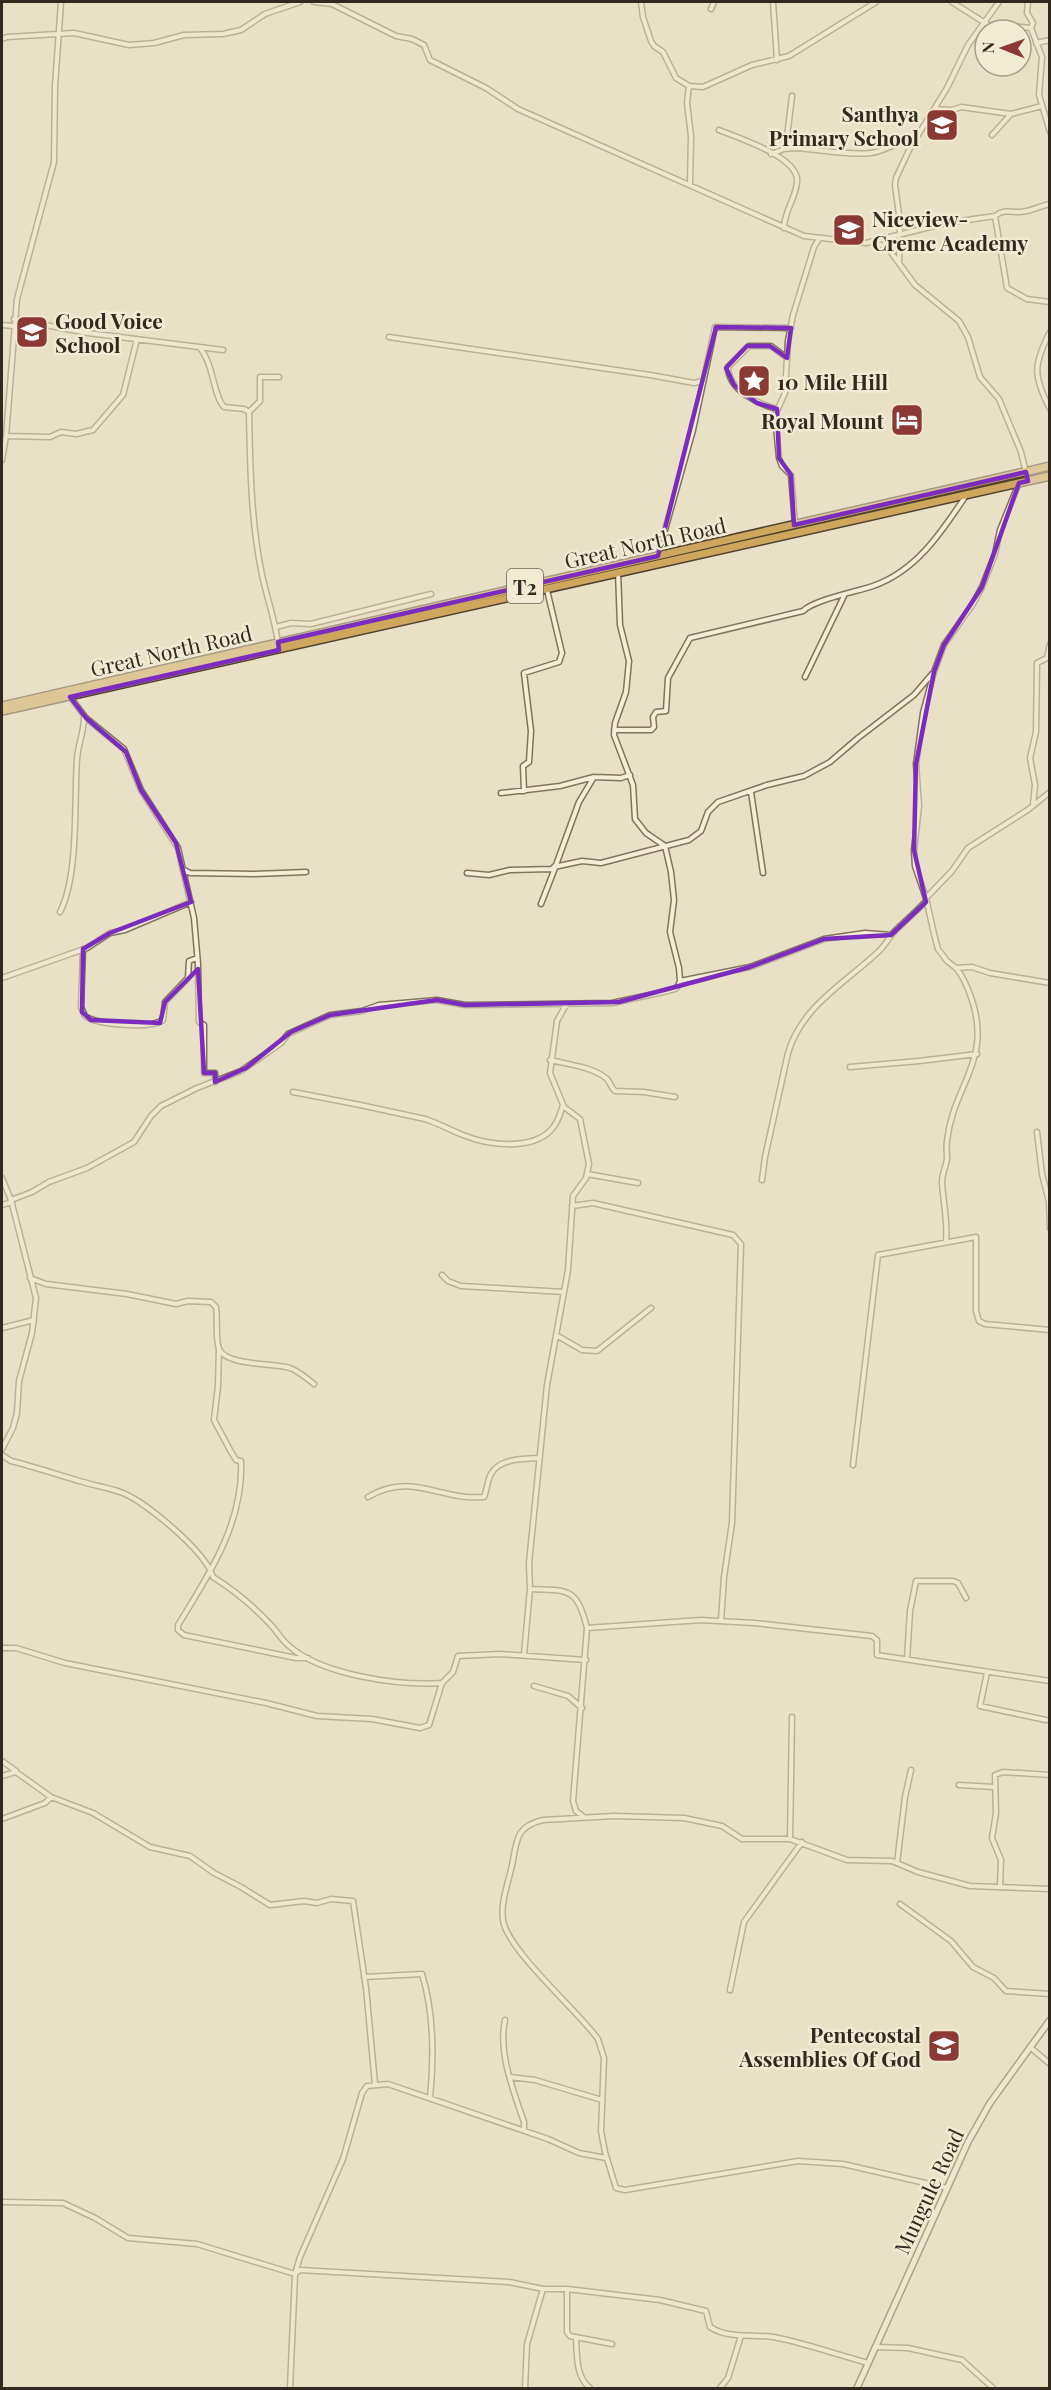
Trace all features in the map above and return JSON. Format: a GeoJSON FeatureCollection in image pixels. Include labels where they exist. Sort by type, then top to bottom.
{"type":"FeatureCollection","features":[{"type":"Feature","properties":{"kind":"highway","name":"Great North Road"},"geometry":{"type":"LineString","coordinates":[[2,711],[617,565],[1050,466]]}},
{"type":"Feature","properties":{"kind":"highway","name":"Great North Road"},"geometry":{"type":"LineString","coordinates":[[279,646],[547,590],[1050,476]]}},
{"type":"Feature","properties":{"kind":"highway","name":"Great North Road"},"geometry":{"type":"LineString","coordinates":[[2,706],[68,694]]}},
{"type":"Feature","properties":{"kind":"street"},"geometry":{"type":"LineString","coordinates":[[2,460],[17,299],[54,162],[61,2]]}},
{"type":"Feature","properties":{"kind":"street"},"geometry":{"type":"LineString","coordinates":[[2,39],[74,33],[132,45],[162,42],[183,35],[223,34],[241,30],[265,14],[300,2]]}},
{"type":"Feature","properties":{"kind":"street"},"geometry":{"type":"LineString","coordinates":[[314,2],[332,4],[396,36],[412,39],[424,45],[430,60],[486,88],[518,109],[784,228],[819,239],[871,242],[887,248],[915,285],[959,321],[964,328],[977,370],[999,399],[1028,481]]}},
{"type":"Feature","properties":{"kind":"street"},"geometry":{"type":"LineString","coordinates":[[641,2],[643,17],[654,46],[663,52],[676,78],[689,86],[704,87],[752,65],[789,56],[876,2]]}},
{"type":"Feature","properties":{"kind":"street"},"geometry":{"type":"LineString","coordinates":[[711,9],[714,2]]}},
{"type":"Feature","properties":{"kind":"street"},"geometry":{"type":"LineString","coordinates":[[773,2],[777,60]]}},
{"type":"Feature","properties":{"kind":"street"},"geometry":{"type":"LineString","coordinates":[[952,2],[978,18]]}},
{"type":"Feature","properties":{"kind":"street"},"geometry":{"type":"LineString","coordinates":[[989,18],[999,2]]}},
{"type":"Feature","properties":{"kind":"street"},"geometry":{"type":"LineString","coordinates":[[1028,2],[1027,13],[1030,18]]}},
{"type":"Feature","properties":{"kind":"street"},"geometry":{"type":"LineString","coordinates":[[1033,33],[1042,57],[1039,95],[1050,132]]}},
{"type":"Feature","properties":{"kind":"street"},"geometry":{"type":"LineString","coordinates":[[899,262],[900,210],[895,185],[916,139],[973,39]]}},
{"type":"Feature","properties":{"kind":"street"},"geometry":{"type":"LineString","coordinates":[[1036,43],[1050,40]]}},
{"type":"Feature","properties":{"kind":"street"},"geometry":{"type":"LineString","coordinates":[[689,86],[687,103],[691,142],[690,185]]}},
{"type":"Feature","properties":{"kind":"street"},"geometry":{"type":"LineString","coordinates":[[792,96],[787,137],[792,148]]}},
{"type":"Feature","properties":{"kind":"street"},"geometry":{"type":"LineString","coordinates":[[934,110],[952,110],[961,107],[1011,114],[1042,106]]}},
{"type":"Feature","properties":{"kind":"street"},"geometry":{"type":"LineString","coordinates":[[992,135],[1011,114]]}},
{"type":"Feature","properties":{"kind":"street"},"geometry":{"type":"LineString","coordinates":[[719,130],[788,162],[797,176],[797,186],[784,228]]}},
{"type":"Feature","properties":{"kind":"street"},"geometry":{"type":"LineString","coordinates":[[771,154],[792,148],[871,153],[916,139]]}},
{"type":"Feature","properties":{"kind":"street"},"geometry":{"type":"LineString","coordinates":[[871,242],[946,223],[995,216],[1001,211],[1018,212],[1050,204]]}},
{"type":"Feature","properties":{"kind":"street"},"geometry":{"type":"LineString","coordinates":[[995,216],[1007,288],[1027,299],[1050,302]]}},
{"type":"Feature","properties":{"kind":"street"},"geometry":{"type":"LineString","coordinates":[[795,525],[790,475],[778,458],[775,415],[785,393],[790,327],[814,247],[819,239]]}},
{"type":"Feature","properties":{"kind":"street"},"geometry":{"type":"LineString","coordinates":[[14,319],[88,333],[223,350]]}},
{"type":"Feature","properties":{"kind":"street"},"geometry":{"type":"LineString","coordinates":[[2,325],[13,326]]}},
{"type":"Feature","properties":{"kind":"street"},"geometry":{"type":"LineString","coordinates":[[658,556],[691,438],[715,327],[790,327]]}},
{"type":"Feature","properties":{"kind":"street"},"geometry":{"type":"LineString","coordinates":[[1050,332],[1037,358],[1036,371],[1040,390],[1050,410]]}},
{"type":"Feature","properties":{"kind":"street"},"geometry":{"type":"LineString","coordinates":[[389,337],[694,383],[703,381]]}},
{"type":"Feature","properties":{"kind":"street"},"geometry":{"type":"LineString","coordinates":[[6,436],[50,437],[61,432],[76,434],[93,430],[123,395],[137,339]]}},
{"type":"Feature","properties":{"kind":"street"},"geometry":{"type":"LineString","coordinates":[[777,409],[757,403],[734,385],[728,367],[749,346],[769,346],[787,358]]}},
{"type":"Feature","properties":{"kind":"street"},"geometry":{"type":"LineString","coordinates":[[200,348],[210,365],[219,401],[224,407],[244,409],[249,412]]}},
{"type":"Feature","properties":{"kind":"street"},"geometry":{"type":"LineString","coordinates":[[279,377],[260,377],[260,401],[249,412],[252,501],[262,575],[279,646]]}},
{"type":"Feature","properties":{"kind":"street"},"geometry":{"type":"LineString","coordinates":[[946,1241],[947,1226],[942,1174],[947,1161],[948,1134],[977,1054],[979,1035],[975,1008],[962,975],[941,955],[938,949],[918,876],[914,850],[919,806],[916,764],[923,713],[934,672],[944,645],[982,587],[995,554],[1000,530],[1019,483]]}},
{"type":"Feature","properties":{"kind":"street"},"geometry":{"type":"LineString","coordinates":[[614,730],[651,730],[656,712],[666,711],[668,678],[690,638],[802,611],[815,603],[889,579],[910,565],[940,533],[966,495]]}},
{"type":"Feature","properties":{"kind":"street"},"geometry":{"type":"LineString","coordinates":[[2,1205],[49,1182],[87,1168],[134,1142],[161,1106],[246,1068],[281,1043],[291,1032],[330,1015],[362,1011],[379,1005],[437,1000],[465,1005],[551,1002],[566,1005],[619,1002],[675,989],[680,981],[677,956],[670,932],[674,885],[664,846],[646,833],[635,819],[630,775],[617,747],[614,730],[626,692],[628,668],[620,624],[617,565]]}},
{"type":"Feature","properties":{"kind":"street"},"geometry":{"type":"LineString","coordinates":[[524,790],[523,766],[529,762],[531,731],[524,674],[559,662],[562,653],[547,590]]}},
{"type":"Feature","properties":{"kind":"street"},"geometry":{"type":"LineString","coordinates":[[276,627],[291,623],[312,624],[431,594]]}},
{"type":"Feature","properties":{"kind":"street"},"geometry":{"type":"LineString","coordinates":[[805,677],[845,595]]}},
{"type":"Feature","properties":{"kind":"street"},"geometry":{"type":"LineString","coordinates":[[1033,805],[1035,785],[1030,758],[1036,732],[1037,663],[1047,658],[1050,644]]}},
{"type":"Feature","properties":{"kind":"street"},"geometry":{"type":"LineString","coordinates":[[467,873],[489,875],[510,870],[550,869],[582,861],[601,863],[680,843],[694,837],[701,831],[708,812],[718,802],[804,776],[830,762],[914,695],[934,672]]}},
{"type":"Feature","properties":{"kind":"street"},"geometry":{"type":"LineString","coordinates":[[68,694],[85,717],[126,752],[141,790],[176,843],[191,902],[197,958],[199,1022],[204,1025],[204,1072],[215,1073],[215,1082]]}},
{"type":"Feature","properties":{"kind":"street"},"geometry":{"type":"LineString","coordinates":[[60,912],[69,883],[76,808],[77,760],[85,717]]}},
{"type":"Feature","properties":{"kind":"street"},"geometry":{"type":"LineString","coordinates":[[501,793],[560,786],[594,777],[621,778],[630,775]]}},
{"type":"Feature","properties":{"kind":"street"},"geometry":{"type":"LineString","coordinates":[[541,904],[579,802],[594,777]]}},
{"type":"Feature","properties":{"kind":"street"},"geometry":{"type":"LineString","coordinates":[[751,792],[763,873]]}},
{"type":"Feature","properties":{"kind":"street"},"geometry":{"type":"LineString","coordinates":[[762,1180],[765,1157],[792,1039],[812,1009],[880,951],[891,935],[952,871],[968,848],[1050,792]]}},
{"type":"Feature","properties":{"kind":"street"},"geometry":{"type":"LineString","coordinates":[[184,870],[190,873],[306,872]]}},
{"type":"Feature","properties":{"kind":"street"},"geometry":{"type":"LineString","coordinates":[[2,978],[83,949],[110,933],[125,930],[191,902]]}},
{"type":"Feature","properties":{"kind":"street"},"geometry":{"type":"LineString","coordinates":[[680,981],[750,967],[824,939],[865,933],[891,935]]}},
{"type":"Feature","properties":{"kind":"street"},"geometry":{"type":"LineString","coordinates":[[83,949],[81,1007],[84,1016],[91,1020],[133,1025],[157,1023],[163,1020],[165,1002],[186,981],[189,961],[197,958]]}},
{"type":"Feature","properties":{"kind":"street"},"geometry":{"type":"LineString","coordinates":[[956,968],[972,967],[990,973],[1049,983]]}},
{"type":"Feature","properties":{"kind":"street"},"geometry":{"type":"LineString","coordinates":[[524,1655],[530,1589],[529,1563],[547,1385],[568,1270],[573,1196],[587,1174],[589,1158],[580,1119],[563,1105],[550,1073],[556,1021],[566,1005]]}},
{"type":"Feature","properties":{"kind":"street"},"geometry":{"type":"LineString","coordinates":[[850,1067],[977,1054]]}},
{"type":"Feature","properties":{"kind":"street"},"geometry":{"type":"LineString","coordinates":[[550,1060],[581,1067],[599,1075],[607,1079],[615,1091],[644,1092],[675,1097]]}},
{"type":"Feature","properties":{"kind":"street"},"geometry":{"type":"LineString","coordinates":[[293,1092],[356,1103],[432,1121],[465,1136],[487,1142],[505,1143],[528,1142],[546,1135],[557,1123],[563,1105]]}},
{"type":"Feature","properties":{"kind":"street"},"geometry":{"type":"LineString","coordinates":[[1037,1132],[1042,1174],[1049,1202],[1050,1228]]}},
{"type":"Feature","properties":{"kind":"street"},"geometry":{"type":"LineString","coordinates":[[587,1174],[638,1183]]}},
{"type":"Feature","properties":{"kind":"street"},"geometry":{"type":"LineString","coordinates":[[2,1178],[3,1186],[12,1201],[36,1299],[34,1320],[21,1371],[15,1421],[2,1449]]}},
{"type":"Feature","properties":{"kind":"street"},"geometry":{"type":"LineString","coordinates":[[572,1206],[593,1203],[658,1217],[733,1235],[741,1244],[732,1523],[724,1577],[721,1621]]}},
{"type":"Feature","properties":{"kind":"street"},"geometry":{"type":"LineString","coordinates":[[853,1465],[878,1255],[973,1237],[977,1239],[976,1311],[979,1321],[993,1325],[1050,1329]]}},
{"type":"Feature","properties":{"kind":"street"},"geometry":{"type":"LineString","coordinates":[[442,1275],[448,1281],[461,1286],[564,1293]]}},
{"type":"Feature","properties":{"kind":"street"},"geometry":{"type":"LineString","coordinates":[[30,1278],[46,1284],[117,1292],[176,1304],[188,1301],[211,1302],[216,1307],[219,1348],[214,1420],[236,1460],[241,1461],[242,1479],[237,1508],[227,1538],[178,1625],[180,1633],[296,1658],[308,1658]]}},
{"type":"Feature","properties":{"kind":"street"},"geometry":{"type":"LineString","coordinates":[[556,1335],[582,1350],[597,1351],[651,1308]]}},
{"type":"Feature","properties":{"kind":"street"},"geometry":{"type":"LineString","coordinates":[[2,1328],[34,1320]]}},
{"type":"Feature","properties":{"kind":"street"},"geometry":{"type":"LineString","coordinates":[[219,1348],[221,1353],[229,1357],[292,1369],[314,1384]]}},
{"type":"Feature","properties":{"kind":"street"},"geometry":{"type":"LineString","coordinates":[[2,1455],[11,1461],[125,1494],[171,1525],[193,1546],[211,1570],[213,1577],[230,1587],[261,1615],[288,1645],[308,1658],[351,1675],[395,1682],[442,1683]]}},
{"type":"Feature","properties":{"kind":"street"},"geometry":{"type":"LineString","coordinates":[[368,1497],[389,1487],[405,1485],[469,1497],[484,1497],[489,1476],[504,1463],[510,1460],[540,1458]]}},
{"type":"Feature","properties":{"kind":"street"},"geometry":{"type":"LineString","coordinates":[[907,1659],[910,1611],[916,1581],[953,1581],[958,1583],[966,1598]]}},
{"type":"Feature","properties":{"kind":"street"},"geometry":{"type":"LineString","coordinates":[[530,1589],[557,1590],[576,1598],[581,1605],[587,1628],[573,1801],[576,1811],[585,1818]]}},
{"type":"Feature","properties":{"kind":"street"},"geometry":{"type":"LineString","coordinates":[[587,1628],[680,1620],[721,1621],[872,1636],[877,1640],[877,1655],[1050,1681]]}},
{"type":"Feature","properties":{"kind":"street"},"geometry":{"type":"LineString","coordinates":[[2,1648],[16,1648],[65,1663],[266,1703],[317,1716],[372,1719],[420,1728],[429,1725],[442,1683],[453,1672],[458,1656],[524,1655],[586,1660]]}},
{"type":"Feature","properties":{"kind":"street"},"geometry":{"type":"LineString","coordinates":[[987,1673],[980,1706],[1046,1720]]}},
{"type":"Feature","properties":{"kind":"street"},"geometry":{"type":"LineString","coordinates":[[534,1686],[568,1696],[582,1708]]}},
{"type":"Feature","properties":{"kind":"street"},"geometry":{"type":"LineString","coordinates":[[790,1839],[792,1717]]}},
{"type":"Feature","properties":{"kind":"street"},"geometry":{"type":"LineString","coordinates":[[2,1761],[51,1797],[93,1813],[150,1847],[190,1857],[270,1905],[303,1901],[317,1903],[331,1899],[353,1901],[364,1977],[375,2084]]}},
{"type":"Feature","properties":{"kind":"street"},"geometry":{"type":"LineString","coordinates":[[897,1863],[905,1797],[911,1770]]}},
{"type":"Feature","properties":{"kind":"street"},"geometry":{"type":"LineString","coordinates":[[2,1776],[16,1772]]}},
{"type":"Feature","properties":{"kind":"street"},"geometry":{"type":"LineString","coordinates":[[1000,1886],[1001,1860],[992,1838],[996,1813],[994,1787],[997,1773],[1050,1775]]}},
{"type":"Feature","properties":{"kind":"street"},"geometry":{"type":"LineString","coordinates":[[959,1785],[994,1787]]}},
{"type":"Feature","properties":{"kind":"street"},"geometry":{"type":"LineString","coordinates":[[2,1819],[45,1803],[51,1797]]}},
{"type":"Feature","properties":{"kind":"street"},"geometry":{"type":"LineString","coordinates":[[948,2188],[843,2164],[798,2161],[619,2190],[616,2188],[606,2158],[601,2131],[604,2058],[598,2039],[518,1948],[506,1929],[503,1915],[516,1842],[521,1831],[530,1824],[543,1820],[667,1816],[722,1826],[742,1839],[790,1839],[847,1860],[892,1861],[952,1883],[970,1886],[1050,1889]]}},
{"type":"Feature","properties":{"kind":"street"},"geometry":{"type":"LineString","coordinates":[[730,1990],[744,1922],[802,1842]]}},
{"type":"Feature","properties":{"kind":"street"},"geometry":{"type":"LineString","coordinates":[[900,1905],[951,1941],[973,1967],[994,1978],[1006,1991],[1050,1994]]}},
{"type":"Feature","properties":{"kind":"street"},"geometry":{"type":"LineString","coordinates":[[364,1977],[422,1974],[427,1990],[431,2039],[430,2098]]}},
{"type":"Feature","properties":{"kind":"street"},"geometry":{"type":"LineString","coordinates":[[505,2020],[502,2034],[510,2077],[524,2122],[524,2130]]}},
{"type":"Feature","properties":{"kind":"street","name":"Mungule Road"},"geometry":{"type":"LineString","coordinates":[[857,2388],[978,2122],[1050,2020]]}},
{"type":"Feature","properties":{"kind":"street"},"geometry":{"type":"LineString","coordinates":[[1030,2047],[1050,2064]]}},
{"type":"Feature","properties":{"kind":"street"},"geometry":{"type":"LineString","coordinates":[[510,2077],[535,2080],[602,2100]]}},
{"type":"Feature","properties":{"kind":"street"},"geometry":{"type":"LineString","coordinates":[[290,2388],[295,2274],[300,2257],[343,2159],[364,2088],[375,2084],[388,2084],[524,2130],[579,2153],[606,2158]]}},
{"type":"Feature","properties":{"kind":"street"},"geometry":{"type":"LineString","coordinates":[[2,2202],[63,2203],[95,2217],[128,2238],[197,2244],[295,2274]]}},
{"type":"Feature","properties":{"kind":"street"},"geometry":{"type":"LineString","coordinates":[[295,2274],[300,2270],[355,2272],[509,2282],[543,2289],[567,2289],[660,2300],[704,2310],[708,2313],[708,2324],[712,2329],[741,2336],[776,2337],[869,2363]]}},
{"type":"Feature","properties":{"kind":"street"},"geometry":{"type":"LineString","coordinates":[[525,2388],[527,2344],[543,2289]]}},
{"type":"Feature","properties":{"kind":"street"},"geometry":{"type":"LineString","coordinates":[[567,2289],[567,2332],[570,2336],[576,2339],[612,2344]]}},
{"type":"Feature","properties":{"kind":"street"},"geometry":{"type":"LineString","coordinates":[[720,2388],[728,2378],[741,2336]]}},
{"type":"Feature","properties":{"kind":"street"},"geometry":{"type":"LineString","coordinates":[[576,2339],[579,2373],[583,2382],[590,2388]]}},
{"type":"Feature","properties":{"kind":"street"},"geometry":{"type":"LineString","coordinates":[[876,2348],[908,2348],[963,2360],[993,2388]]}},
{"type":"Feature","properties":{"kind":"highlighted area"},"geometry":{"type":"Polygon","coordinates":[[[716,327],[791,328],[787,358],[770,346],[747,346],[726,368],[734,385],[757,403],[777,409],[779,458],[791,475],[794,525],[1026,472],[1028,481],[1019,483],[982,587],[944,645],[934,672],[916,764],[914,850],[926,902],[891,935],[824,939],[750,967],[619,1002],[465,1005],[437,1000],[330,1015],[291,1032],[246,1068],[215,1082],[215,1073],[204,1073],[198,969],[165,1002],[160,1023],[91,1020],[82,1012],[83,949],[110,933],[191,902],[176,843],[141,790],[126,752],[86,718],[70,697],[279,650],[278,642],[658,556],[716,327]]]}},
{"type":"Feature","properties":{"kind":"place","name":"Santhya Primary School"},"geometry":{"type":"Point","coordinates":[942,125]}},
{"type":"Feature","properties":{"kind":"place","name":"Niceview- Cremc Academy"},"geometry":{"type":"Point","coordinates":[849,230]}},
{"type":"Feature","properties":{"kind":"place","name":"Good Voice School"},"geometry":{"type":"Point","coordinates":[32,332]}},
{"type":"Feature","properties":{"kind":"place","name":"10 Mile Hill"},"geometry":{"type":"Point","coordinates":[754,381]}},
{"type":"Feature","properties":{"kind":"place","name":"Royal Mount"},"geometry":{"type":"Point","coordinates":[907,420]}},
{"type":"Feature","properties":{"kind":"place","name":"Pentecostal Assemblies Of God"},"geometry":{"type":"Point","coordinates":[944,2046]}}]}
